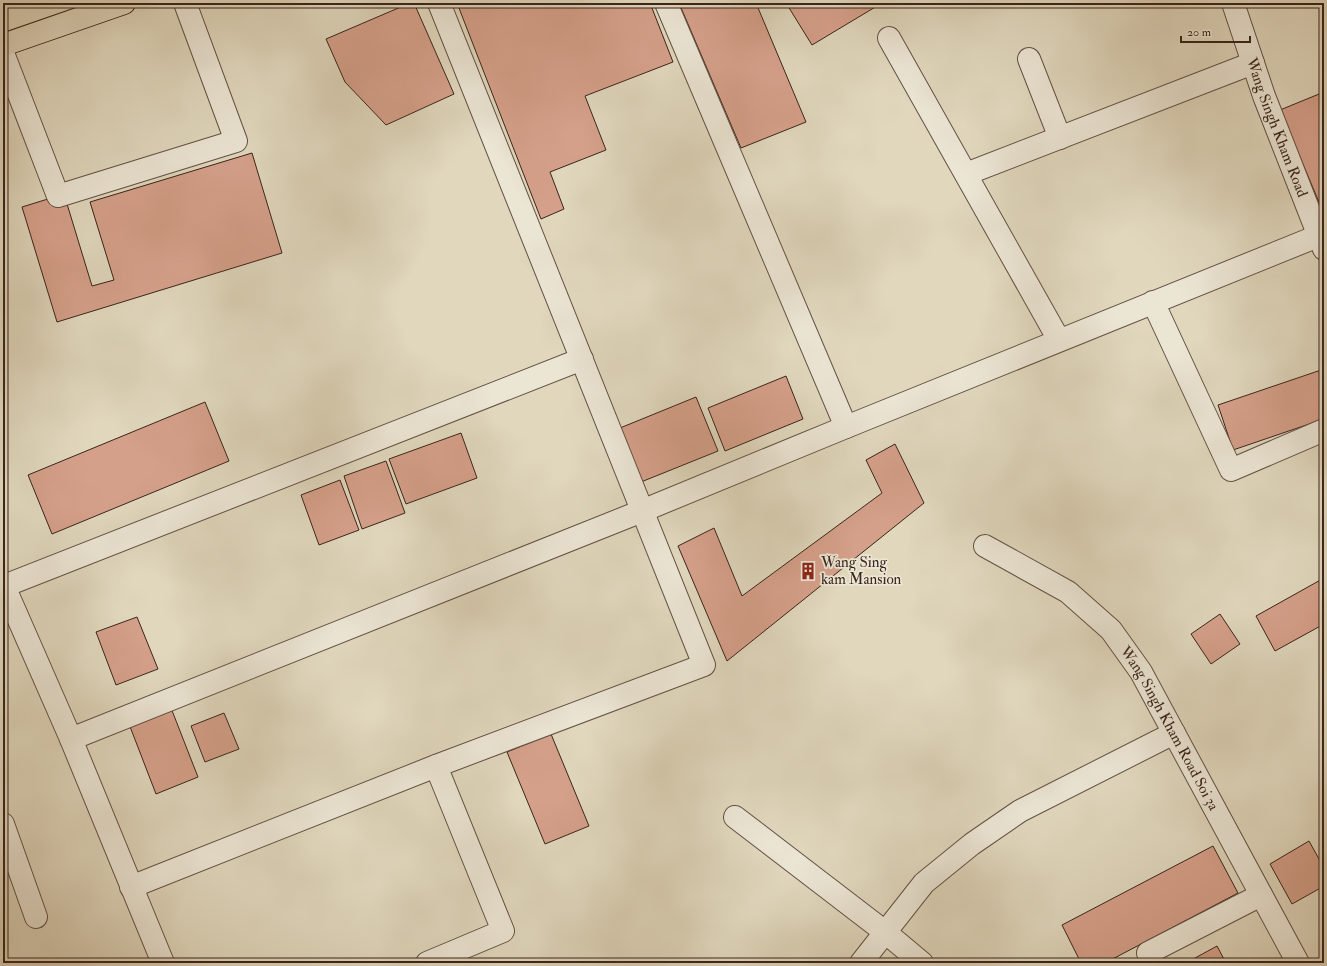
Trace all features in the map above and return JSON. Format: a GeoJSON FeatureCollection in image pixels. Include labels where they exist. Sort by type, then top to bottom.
{"type":"FeatureCollection","features":[{"type":"Feature","properties":{"kind":"main road"},"geometry":{"type":"LineString","coordinates":[[3,45],[124,3]]}},
{"type":"Feature","properties":{"kind":"street"},"geometry":{"type":"LineString","coordinates":[[3,53],[58,196],[236,141],[185,3]]}},
{"type":"Feature","properties":{"kind":"street"},"geometry":{"type":"LineString","coordinates":[[131,887],[436,766],[704,665],[439,3]]}},
{"type":"Feature","properties":{"kind":"street"},"geometry":{"type":"LineString","coordinates":[[666,3],[846,426]]}},
{"type":"Feature","properties":{"kind":"street","name":"Wang Singh Kham Road"},"geometry":{"type":"LineString","coordinates":[[1233,3],[1264,96],[1321,243]]}},
{"type":"Feature","properties":{"kind":"street"},"geometry":{"type":"LineString","coordinates":[[889,38],[1060,340]]}},
{"type":"Feature","properties":{"kind":"street"},"geometry":{"type":"LineString","coordinates":[[1029,59],[1060,138]]}},
{"type":"Feature","properties":{"kind":"street"},"geometry":{"type":"LineString","coordinates":[[966,174],[1253,63]]}},
{"type":"Feature","properties":{"kind":"street"},"geometry":{"type":"LineString","coordinates":[[71,739],[642,511],[846,426],[1153,302],[1321,243]]}},
{"type":"Feature","properties":{"kind":"street"},"geometry":{"type":"LineString","coordinates":[[1153,302],[1231,470],[1324,430]]}},
{"type":"Feature","properties":{"kind":"street"},"geometry":{"type":"LineString","coordinates":[[163,963],[71,739],[4,586],[582,359]]}},
{"type":"Feature","properties":{"kind":"street","name":"Wang Singh Kham Road Soi 3a"},"geometry":{"type":"LineString","coordinates":[[985,546],[1068,592],[1111,630],[1141,672],[1298,963]]}},
{"type":"Feature","properties":{"kind":"street"},"geometry":{"type":"LineString","coordinates":[[861,963],[924,883],[972,844],[1014,815],[1174,733]]}},
{"type":"Feature","properties":{"kind":"street"},"geometry":{"type":"LineString","coordinates":[[427,963],[503,931],[436,766]]}},
{"type":"Feature","properties":{"kind":"street"},"geometry":{"type":"LineString","coordinates":[[735,817],[885,932],[922,963]]}},
{"type":"Feature","properties":{"kind":"street"},"geometry":{"type":"LineString","coordinates":[[3,824],[36,917]]}},
{"type":"Feature","properties":{"kind":"street"},"geometry":{"type":"LineString","coordinates":[[1148,953],[1261,895]]}},
{"type":"Feature","properties":{"kind":"building"},"geometry":{"type":"Polygon","coordinates":[[[410,3],[414,3],[454,94],[386,125],[345,82],[326,39],[410,3]]]}},
{"type":"Feature","properties":{"kind":"building"},"geometry":{"type":"Polygon","coordinates":[[[457,3],[650,3],[673,62],[585,96],[606,150],[550,172],[564,209],[541,219],[457,3]]]}},
{"type":"Feature","properties":{"kind":"building"},"geometry":{"type":"Polygon","coordinates":[[[679,3],[756,3],[806,122],[741,148],[679,3]]]}},
{"type":"Feature","properties":{"kind":"building"},"geometry":{"type":"Polygon","coordinates":[[[786,3],[882,3],[812,45],[786,3]]]}},
{"type":"Feature","properties":{"kind":"building"},"geometry":{"type":"Polygon","coordinates":[[[1324,92],[1324,214],[1280,110],[1324,92]]]}},
{"type":"Feature","properties":{"kind":"building"},"geometry":{"type":"Polygon","coordinates":[[[252,153],[282,253],[57,322],[22,207],[64,194],[92,286],[114,280],[90,202],[252,153]]]}},
{"type":"Feature","properties":{"kind":"building"},"geometry":{"type":"Polygon","coordinates":[[[1324,369],[1324,419],[1233,450],[1218,405],[1324,369]]]}},
{"type":"Feature","properties":{"kind":"building"},"geometry":{"type":"Polygon","coordinates":[[[786,376],[803,419],[725,451],[708,408],[786,376]]]}},
{"type":"Feature","properties":{"kind":"building"},"geometry":{"type":"Polygon","coordinates":[[[696,397],[718,451],[641,482],[620,428],[696,397]]]}},
{"type":"Feature","properties":{"kind":"building"},"geometry":{"type":"Polygon","coordinates":[[[205,402],[229,461],[52,534],[28,475],[205,402]]]}},
{"type":"Feature","properties":{"kind":"building"},"geometry":{"type":"Polygon","coordinates":[[[461,433],[477,478],[406,504],[389,459],[461,433]]]}},
{"type":"Feature","properties":{"kind":"building","name":"Wang Sing kam Mansion"},"geometry":{"type":"Polygon","coordinates":[[[895,444],[924,503],[727,661],[678,546],[714,528],[742,596],[882,493],[866,460],[895,444]]]}},
{"type":"Feature","properties":{"kind":"building"},"geometry":{"type":"Polygon","coordinates":[[[386,461],[405,513],[362,529],[344,476],[386,461]]]}},
{"type":"Feature","properties":{"kind":"building"},"geometry":{"type":"Polygon","coordinates":[[[340,480],[359,530],[319,545],[301,495],[340,480]]]}},
{"type":"Feature","properties":{"kind":"building"},"geometry":{"type":"Polygon","coordinates":[[[1324,578],[1324,624],[1275,651],[1256,616],[1324,578]]]}},
{"type":"Feature","properties":{"kind":"building"},"geometry":{"type":"Polygon","coordinates":[[[1220,614],[1240,644],[1211,664],[1191,634],[1220,614]]]}},
{"type":"Feature","properties":{"kind":"building"},"geometry":{"type":"Polygon","coordinates":[[[137,617],[158,669],[116,685],[96,632],[137,617]]]}},
{"type":"Feature","properties":{"kind":"building"},"geometry":{"type":"Polygon","coordinates":[[[171,708],[198,777],[156,794],[129,724],[171,708]]]}},
{"type":"Feature","properties":{"kind":"building"},"geometry":{"type":"Polygon","coordinates":[[[224,713],[239,749],[205,762],[191,726],[224,713]]]}},
{"type":"Feature","properties":{"kind":"building"},"geometry":{"type":"Polygon","coordinates":[[[551,734],[589,826],[545,844],[507,752],[551,734]]]}},
{"type":"Feature","properties":{"kind":"building"},"geometry":{"type":"Polygon","coordinates":[[[1309,841],[1324,868],[1324,886],[1292,904],[1270,864],[1309,841]]]}},
{"type":"Feature","properties":{"kind":"building"},"geometry":{"type":"Polygon","coordinates":[[[1213,846],[1238,893],[1105,963],[1081,963],[1062,925],[1213,846]]]}},
{"type":"Feature","properties":{"kind":"building"},"geometry":{"type":"Polygon","coordinates":[[[1217,946],[1226,963],[1186,963],[1217,946]]]}},
{"type":"Feature","properties":{"kind":"place","name":"Wang Sing kam Mansion"},"geometry":{"type":"Point","coordinates":[808,571]}}]}
